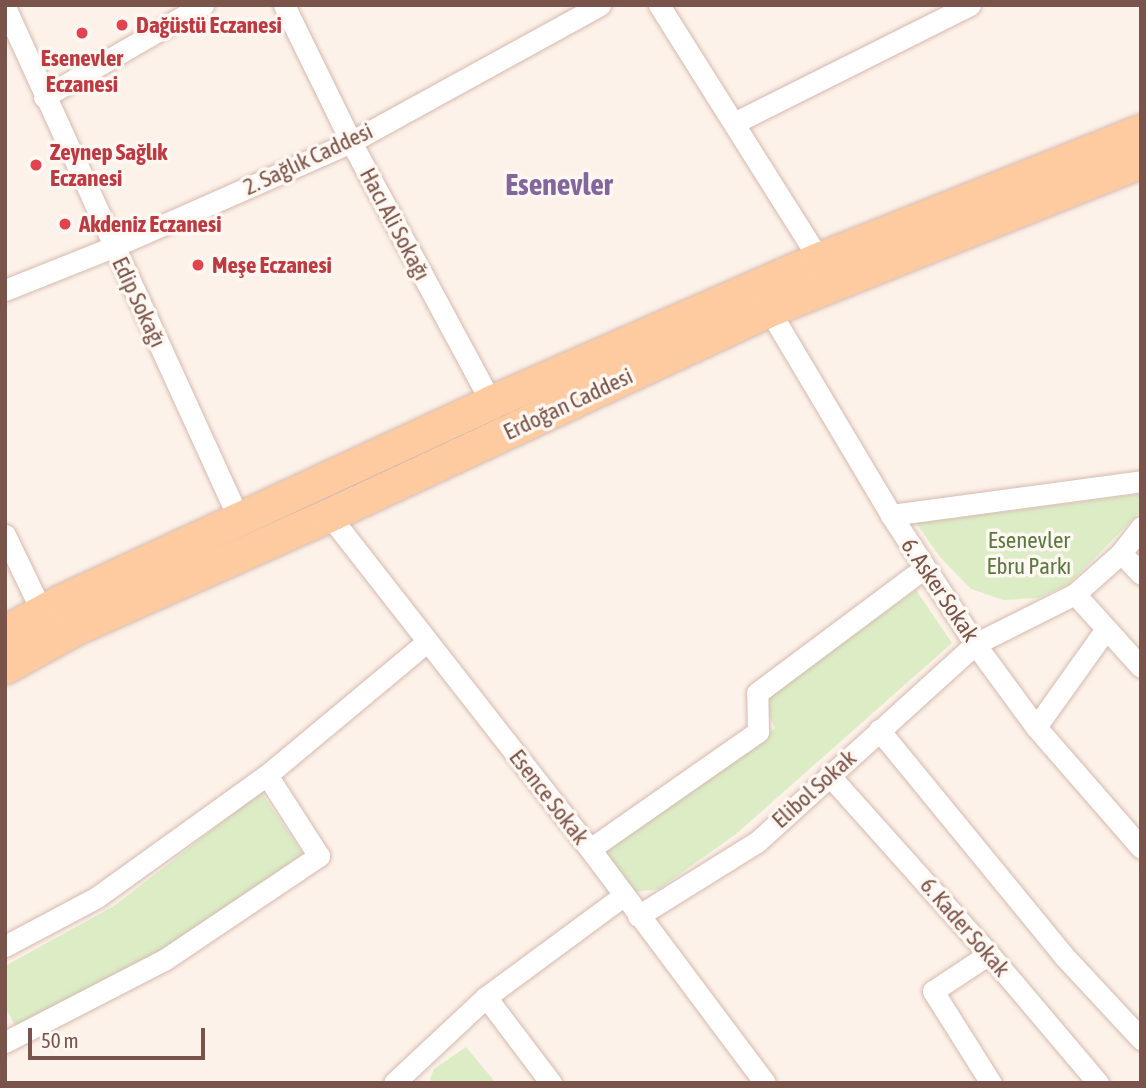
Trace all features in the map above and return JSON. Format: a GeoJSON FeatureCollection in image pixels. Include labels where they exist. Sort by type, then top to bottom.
{"type":"FeatureCollection","features":[{"type":"Feature","properties":{"kind":"main road","name":"Erdoğan Caddesi"},"geometry":{"type":"LineString","coordinates":[[5,632],[42,612],[491,402],[819,259],[1141,131]]}},
{"type":"Feature","properties":{"kind":"main road","name":"Erdoğan Caddesi"},"geometry":{"type":"LineString","coordinates":[[5,667],[74,629],[329,515],[769,310],[1141,161]]}},
{"type":"Feature","properties":{"kind":"street"},"geometry":{"type":"LineString","coordinates":[[44,97],[203,5]]}},
{"type":"Feature","properties":{"kind":"street","name":"Hacı Ali Sokağı"},"geometry":{"type":"LineString","coordinates":[[284,5],[351,142],[491,402]]}},
{"type":"Feature","properties":{"kind":"street","name":"2. Sağlık Caddesi"},"geometry":{"type":"LineString","coordinates":[[5,290],[113,247],[351,142],[600,5]]}},
{"type":"Feature","properties":{"kind":"street"},"geometry":{"type":"LineString","coordinates":[[659,5],[819,259]]}},
{"type":"Feature","properties":{"kind":"street"},"geometry":{"type":"LineString","coordinates":[[734,123],[970,5]]}},
{"type":"Feature","properties":{"kind":"street","name":"Edip Sokağı"},"geometry":{"type":"LineString","coordinates":[[5,7],[239,519]]}},
{"type":"Feature","properties":{"kind":"street","name":"6. Asker Sokak"},"geometry":{"type":"LineString","coordinates":[[769,310],[891,515],[975,644],[1037,727],[1141,848]]}},
{"type":"Feature","properties":{"kind":"street"},"geometry":{"type":"LineString","coordinates":[[891,515],[1141,481]]}},
{"type":"Feature","properties":{"kind":"street","name":"Esence Sokak"},"geometry":{"type":"LineString","coordinates":[[329,515],[590,849],[765,1083]]}},
{"type":"Feature","properties":{"kind":"street","name":"Elibol Sokak"},"geometry":{"type":"LineString","coordinates":[[638,916],[757,842],[975,644],[1075,594],[1121,553],[1141,527]]}},
{"type":"Feature","properties":{"kind":"street"},"geometry":{"type":"LineString","coordinates":[[5,535],[42,612]]}},
{"type":"Feature","properties":{"kind":"street"},"geometry":{"type":"LineString","coordinates":[[1121,553],[1141,574]]}},
{"type":"Feature","properties":{"kind":"street"},"geometry":{"type":"LineString","coordinates":[[590,849],[758,732],[757,693],[924,568]]}},
{"type":"Feature","properties":{"kind":"street"},"geometry":{"type":"LineString","coordinates":[[1075,594],[1141,667]]}},
{"type":"Feature","properties":{"kind":"street"},"geometry":{"type":"LineString","coordinates":[[1037,727],[1106,629]]}},
{"type":"Feature","properties":{"kind":"street"},"geometry":{"type":"LineString","coordinates":[[5,946],[97,897],[267,775],[428,641]]}},
{"type":"Feature","properties":{"kind":"street"},"geometry":{"type":"LineString","coordinates":[[879,730],[1063,955],[1141,1039]]}},
{"type":"Feature","properties":{"kind":"street"},"geometry":{"type":"LineString","coordinates":[[5,1042],[164,960],[319,856],[267,775]]}},
{"type":"Feature","properties":{"kind":"street","name":"6. Kader Sokak"},"geometry":{"type":"LineString","coordinates":[[829,775],[989,954],[1098,1083]]}},
{"type":"Feature","properties":{"kind":"street"},"geometry":{"type":"LineString","coordinates":[[406,1078],[486,998],[623,896]]}},
{"type":"Feature","properties":{"kind":"street"},"geometry":{"type":"LineString","coordinates":[[989,954],[933,992],[991,1083]]}},
{"type":"Feature","properties":{"kind":"street"},"geometry":{"type":"LineString","coordinates":[[486,998],[551,1083]]}},
{"type":"Feature","properties":{"kind":"green space","name":"Esenevler Ebru Parkı"},"geometry":{"type":"Polygon","coordinates":[[[1141,494],[1141,511],[1069,584],[1038,598],[1003,600],[971,589],[940,557],[916,523],[1141,494]]]}},
{"type":"Feature","properties":{"kind":"green space"},"geometry":{"type":"Polygon","coordinates":[[[916,590],[952,643],[736,834],[659,889],[636,892],[605,851],[775,728],[763,701],[916,590]]]}},
{"type":"Feature","properties":{"kind":"green space"},"geometry":{"type":"Polygon","coordinates":[[[261,792],[303,854],[157,954],[16,1027],[5,1007],[5,966],[114,906],[261,792]]]}},
{"type":"Feature","properties":{"kind":"green space"},"geometry":{"type":"Polygon","coordinates":[[[466,1047],[496,1083],[433,1083],[430,1079],[434,1069],[466,1047]]]}},
{"type":"Feature","properties":{"kind":"place","name":"Dağüstü Eczanesi"},"geometry":{"type":"Point","coordinates":[122,25]}},
{"type":"Feature","properties":{"kind":"place","name":"Esenevler Eczanesi"},"geometry":{"type":"Point","coordinates":[82,33]}},
{"type":"Feature","properties":{"kind":"place","name":"Zeynep Sağlık Eczanesi"},"geometry":{"type":"Point","coordinates":[36,165]}},
{"type":"Feature","properties":{"kind":"place","name":"Akdeniz Eczanesi"},"geometry":{"type":"Point","coordinates":[65,224]}},
{"type":"Feature","properties":{"kind":"place","name":"Meşe Eczanesi"},"geometry":{"type":"Point","coordinates":[198,265]}},
{"type":"Feature","properties":{"kind":"district","name":"Esenevler"},"geometry":{"type":"Point","coordinates":[559,184]}}]}
